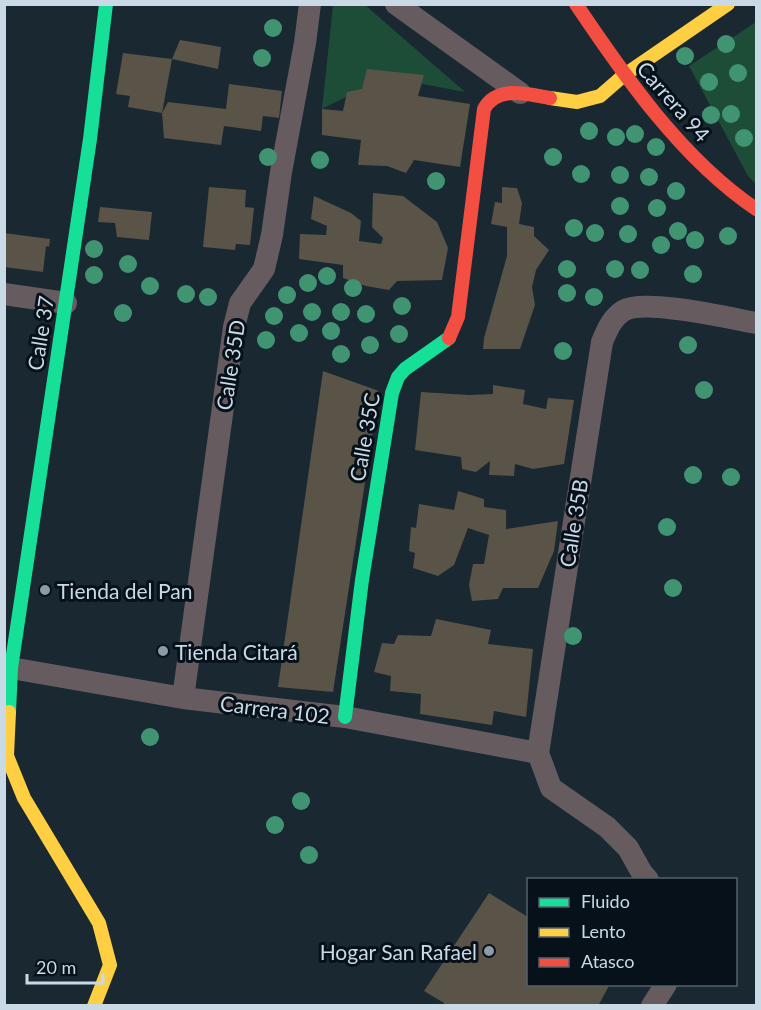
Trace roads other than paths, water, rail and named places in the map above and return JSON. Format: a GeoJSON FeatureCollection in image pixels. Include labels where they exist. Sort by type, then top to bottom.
{"type":"FeatureCollection","features":[{"type":"Feature","properties":{"kind":"street","name":"Calle 37"},"geometry":{"type":"LineString","coordinates":[[94,1005],[110,965],[99,923],[78,884],[14,802],[8,756],[11,668],[90,139],[106,4]]}},
{"type":"Feature","properties":{"kind":"street","name":"Calle 35D"},"geometry":{"type":"LineString","coordinates":[[183,698],[234,327],[240,303],[264,269],[272,235],[310,4]]}},
{"type":"Feature","properties":{"kind":"street"},"geometry":{"type":"LineString","coordinates":[[396,4],[529,95]]}},
{"type":"Feature","properties":{"kind":"street","name":"Carrera 94"},"geometry":{"type":"LineString","coordinates":[[576,4],[623,76],[668,130],[701,165],[756,209]]}},
{"type":"Feature","properties":{"kind":"street"},"geometry":{"type":"LineString","coordinates":[[623,76],[728,4]]}},
{"type":"Feature","properties":{"kind":"street","name":"Calle 35C"},"geometry":{"type":"LineString","coordinates":[[345,717],[362,580],[392,393],[398,377],[405,369],[448,341],[458,317],[484,109],[489,100],[497,94],[529,95],[577,102],[587,100],[600,96],[623,76]]}},
{"type":"Feature","properties":{"kind":"street"},"geometry":{"type":"LineString","coordinates":[[4,294],[66,303]]}},
{"type":"Feature","properties":{"kind":"street","name":"Calle 35B"},"geometry":{"type":"LineString","coordinates":[[538,753],[602,342],[613,320],[624,310],[652,306],[756,322]]}},
{"type":"Feature","properties":{"kind":"street","name":"Carrera 102"},"geometry":{"type":"LineString","coordinates":[[11,668],[183,698],[345,717],[538,753]]}},
{"type":"Feature","properties":{"kind":"street"},"geometry":{"type":"LineString","coordinates":[[538,753],[551,788],[608,827],[628,848],[647,878]]}},
{"type":"Feature","properties":{"kind":"street"},"geometry":{"type":"LineString","coordinates":[[652,1005],[665,986]]}},
{"type":"Feature","properties":{"kind":"place","name":"Tienda del Pan"},"geometry":{"type":"Point","coordinates":[45,590]}},
{"type":"Feature","properties":{"kind":"place","name":"Tienda Citará"},"geometry":{"type":"Point","coordinates":[163,651]}},
{"type":"Feature","properties":{"kind":"place","name":"Hogar San Rafael"},"geometry":{"type":"Point","coordinates":[489,951]}}]}
